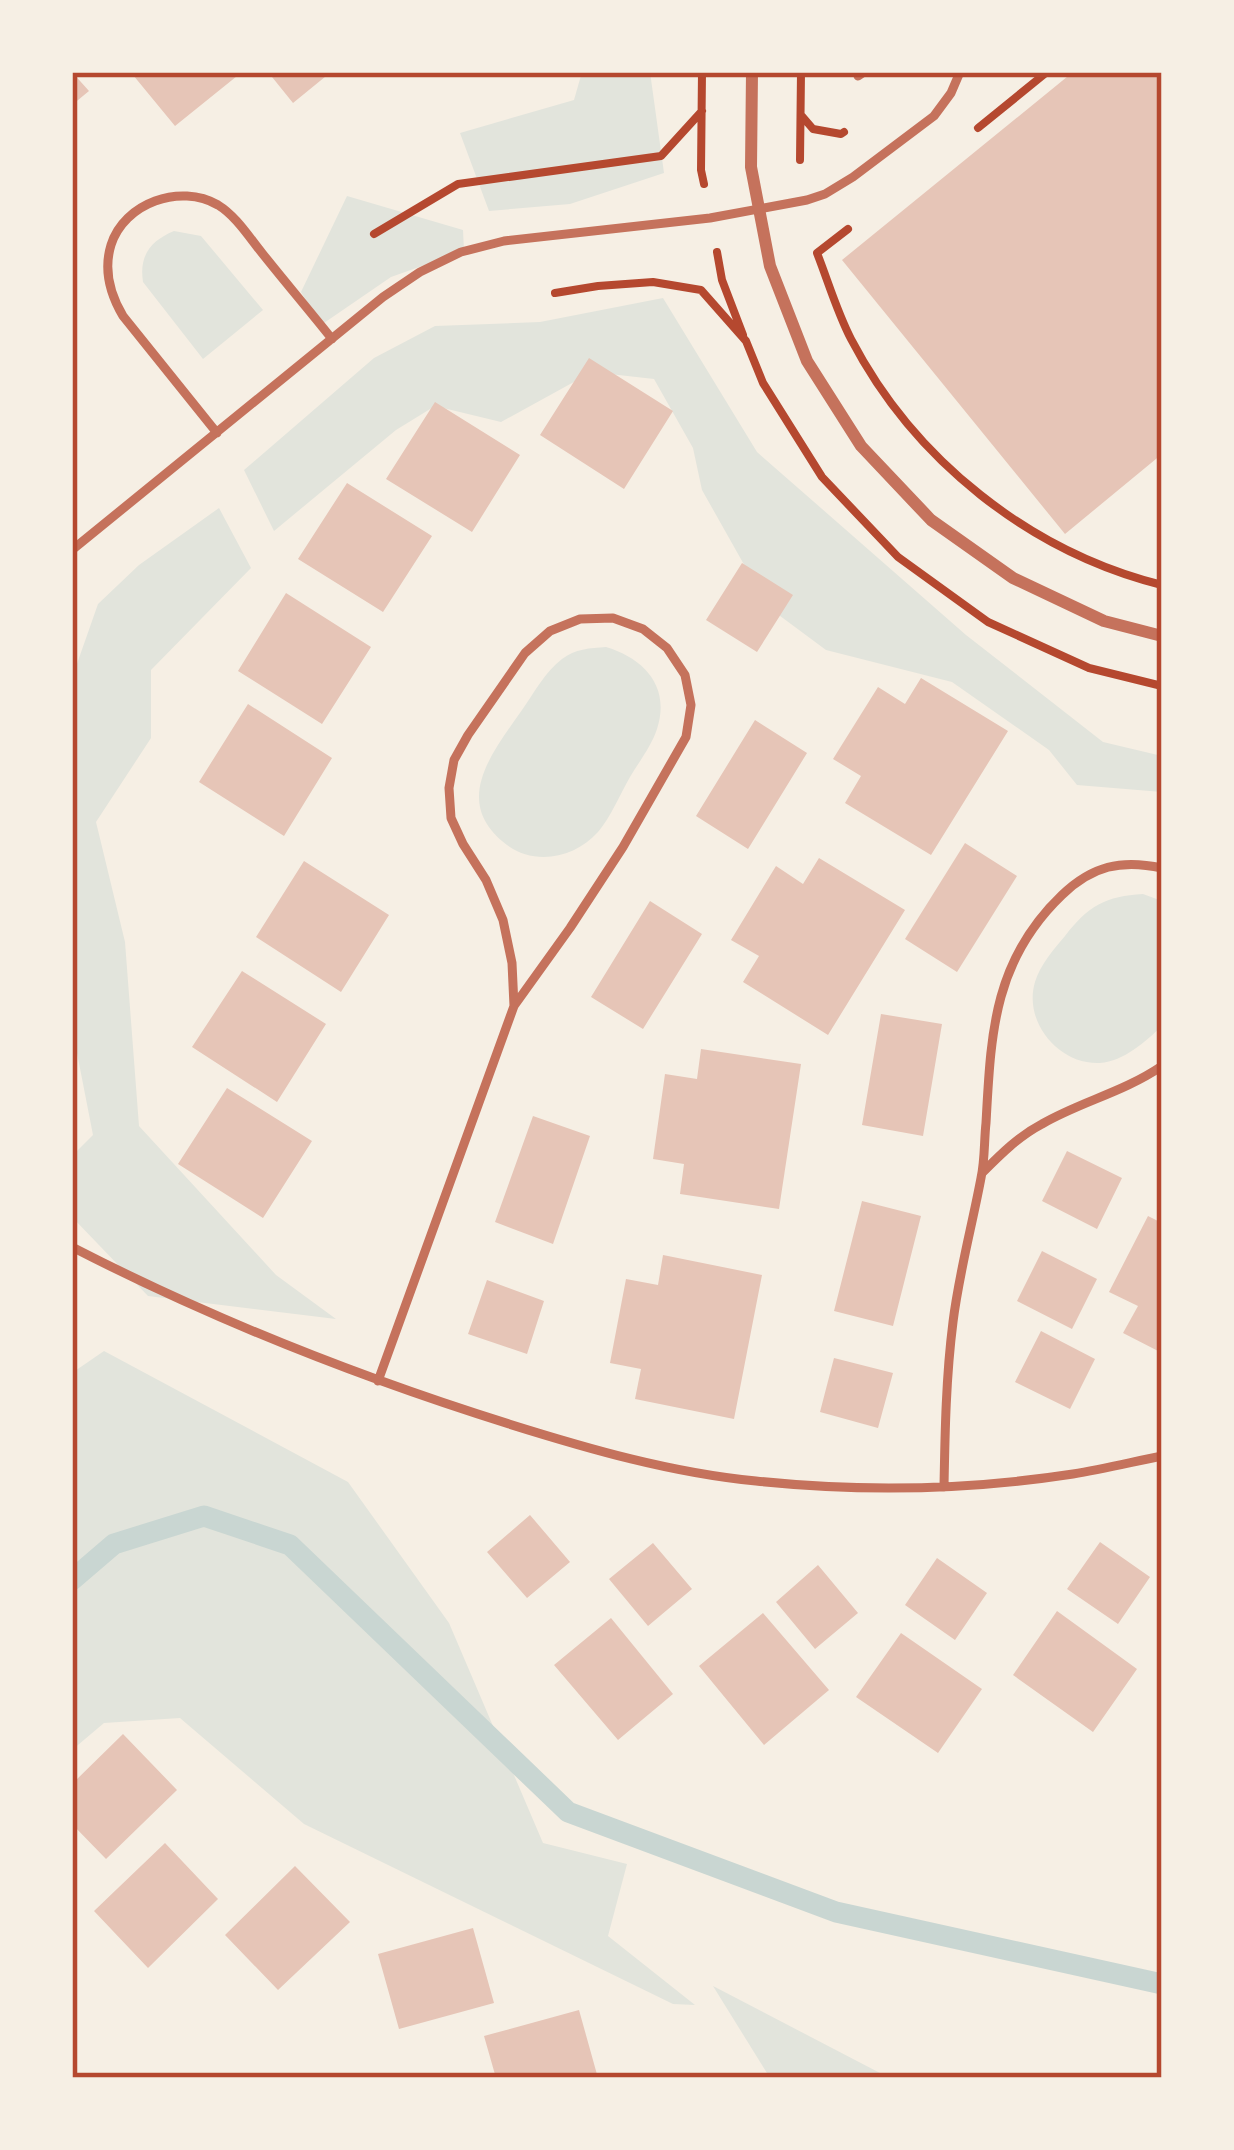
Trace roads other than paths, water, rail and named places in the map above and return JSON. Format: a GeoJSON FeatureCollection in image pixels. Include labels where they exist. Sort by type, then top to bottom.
{"type":"FeatureCollection","features":[{"type":"Feature","properties":{"kind":"street"},"geometry":{"type":"LineString","coordinates":[[752,72],[751,167],[770,266],[807,361],[861,446],[931,520],[1013,578],[1104,621],[1162,636]]}},
{"type":"Feature","properties":{"kind":"lane"},"geometry":{"type":"LineString","coordinates":[[72,550],[420,272],[461,252],[504,241],[710,218],[807,200],[854,177],[934,116],[960,72]]}},
{"type":"Feature","properties":{"kind":"lane"},"geometry":{"type":"LineString","coordinates":[[217,433],[123,316],[111,294],[107,268],[111,242],[125,221],[145,205],[168,196],[194,196],[218,206],[238,223],[332,339]]}},
{"type":"Feature","properties":{"kind":"lane"},"geometry":{"type":"LineString","coordinates":[[377,1381],[514,1006],[623,847],[686,736],[691,705],[685,675],[655,638],[613,618],[580,619],[550,631],[526,653],[454,760],[449,788],[452,818],[503,920],[514,1006]]}},
{"type":"Feature","properties":{"kind":"lane"},"geometry":{"type":"LineString","coordinates":[[944,1487],[953,1319],[982,1173],[994,1017],[1008,970],[1048,909],[1075,883],[1104,867],[1137,862],[1162,868]]}},
{"type":"Feature","properties":{"kind":"lane"},"geometry":{"type":"LineString","coordinates":[[982,1173],[1038,1125],[1138,1083],[1162,1066]]}},
{"type":"Feature","properties":{"kind":"lane"},"geometry":{"type":"LineString","coordinates":[[72,1247],[201,1310],[377,1381],[649,1463],[754,1481],[861,1488],[944,1487],[1073,1474],[1162,1456]]}},
{"type":"Feature","properties":{"kind":"waterway"},"geometry":{"type":"LineString","coordinates":[[72,1580],[114,1544],[204,1516],[290,1545],[568,1812],[836,1912],[1162,1984]]}}]}
